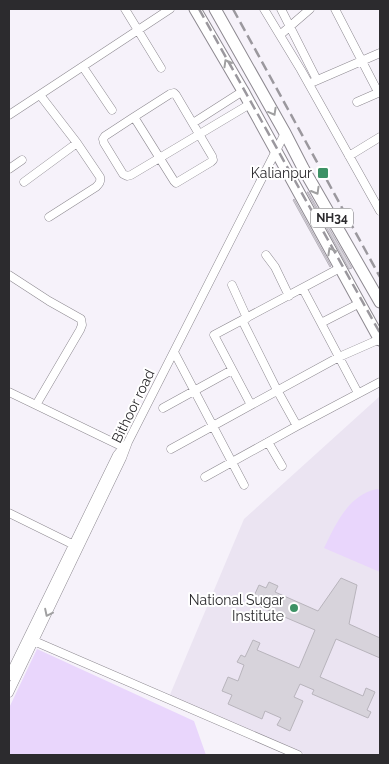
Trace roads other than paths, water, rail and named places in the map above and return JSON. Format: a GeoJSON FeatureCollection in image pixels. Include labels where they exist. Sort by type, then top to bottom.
{"type":"FeatureCollection","features":[{"type":"Feature","properties":{"kind":"highway","name":"NH34"},"geometry":{"type":"LineString","coordinates":[[195,9],[243,91],[380,339]]}},
{"type":"Feature","properties":{"kind":"highway","name":"NH34"},"geometry":{"type":"LineString","coordinates":[[215,9],[380,302]]}},
{"type":"Feature","properties":{"kind":"street"},"geometry":{"type":"LineString","coordinates":[[125,9],[161,68]]}},
{"type":"Feature","properties":{"kind":"street"},"geometry":{"type":"LineString","coordinates":[[9,103],[11,113],[170,9]]}},
{"type":"Feature","properties":{"kind":"street"},"geometry":{"type":"LineString","coordinates":[[264,9],[349,156],[377,197],[380,211]]}},
{"type":"Feature","properties":{"kind":"street"},"geometry":{"type":"LineString","coordinates":[[281,9],[317,80]]}},
{"type":"Feature","properties":{"kind":"street"},"geometry":{"type":"LineString","coordinates":[[280,35],[310,9]]}},
{"type":"Feature","properties":{"kind":"street"},"geometry":{"type":"LineString","coordinates":[[335,9],[379,92],[357,102]]}},
{"type":"Feature","properties":{"kind":"street"},"geometry":{"type":"LineString","coordinates":[[308,84],[380,53]]}},
{"type":"Feature","properties":{"kind":"street"},"geometry":{"type":"LineString","coordinates":[[83,67],[112,110]]}},
{"type":"Feature","properties":{"kind":"street"},"geometry":{"type":"LineString","coordinates":[[193,123],[243,91]]}},
{"type":"Feature","properties":{"kind":"street"},"geometry":{"type":"LineString","coordinates":[[134,117],[160,158],[174,181],[176,183],[213,160],[212,156],[199,134],[193,123],[174,93],[134,117],[103,139],[104,144],[123,174],[126,176],[131,175],[160,158],[199,134],[250,104]]}},
{"type":"Feature","properties":{"kind":"street"},"geometry":{"type":"LineString","coordinates":[[40,94],[100,177],[100,182],[96,187],[49,217]]}},
{"type":"Feature","properties":{"kind":"street","name":"Bithoor road"},"geometry":{"type":"LineString","coordinates":[[9,693],[122,458],[125,445],[285,133]]}},
{"type":"Feature","properties":{"kind":"street"},"geometry":{"type":"LineString","coordinates":[[349,156],[380,137]]}},
{"type":"Feature","properties":{"kind":"street"},"geometry":{"type":"LineString","coordinates":[[24,182],[77,144]]}},
{"type":"Feature","properties":{"kind":"street"},"geometry":{"type":"LineString","coordinates":[[9,169],[22,160]]}},
{"type":"Feature","properties":{"kind":"street"},"geometry":{"type":"LineString","coordinates":[[266,255],[276,267],[289,296]]}},
{"type":"Feature","properties":{"kind":"street"},"geometry":{"type":"LineString","coordinates":[[251,405],[214,335],[340,268]]}},
{"type":"Feature","properties":{"kind":"street"},"geometry":{"type":"LineString","coordinates":[[9,276],[82,321],[80,330],[36,405]]}},
{"type":"Feature","properties":{"kind":"street"},"geometry":{"type":"LineString","coordinates":[[232,285],[244,319],[277,390],[297,426]]}},
{"type":"Feature","properties":{"kind":"street"},"geometry":{"type":"LineString","coordinates":[[303,289],[358,393]]}},
{"type":"Feature","properties":{"kind":"street"},"geometry":{"type":"LineString","coordinates":[[321,323],[360,303]]}},
{"type":"Feature","properties":{"kind":"street"},"geometry":{"type":"LineString","coordinates":[[171,449],[339,357],[380,339]]}},
{"type":"Feature","properties":{"kind":"street"},"geometry":{"type":"LineString","coordinates":[[174,352],[244,485]]}},
{"type":"Feature","properties":{"kind":"street"},"geometry":{"type":"LineString","coordinates":[[163,408],[232,370]]}},
{"type":"Feature","properties":{"kind":"street"},"geometry":{"type":"LineString","coordinates":[[205,477],[380,382]]}},
{"type":"Feature","properties":{"kind":"street"},"geometry":{"type":"LineString","coordinates":[[9,392],[125,445],[117,455],[9,676]]}},
{"type":"Feature","properties":{"kind":"street"},"geometry":{"type":"LineString","coordinates":[[268,442],[282,466]]}},
{"type":"Feature","properties":{"kind":"street"},"geometry":{"type":"LineString","coordinates":[[9,513],[74,544]]}},
{"type":"Feature","properties":{"kind":"street"},"geometry":{"type":"LineString","coordinates":[[34,641],[298,755]]}},
{"type":"Feature","properties":{"kind":"railway"},"geometry":{"type":"LineString","coordinates":[[199,9],[380,333]]}},
{"type":"Feature","properties":{"kind":"railway"},"geometry":{"type":"LineString","coordinates":[[233,9],[380,277]]}},
{"type":"Feature","properties":{"kind":"place","name":"Kalianpur"},"geometry":{"type":"Point","coordinates":[323,173]}},
{"type":"Feature","properties":{"kind":"place","name":"National Sugar Institute"},"geometry":{"type":"Point","coordinates":[294,608]}}]}
